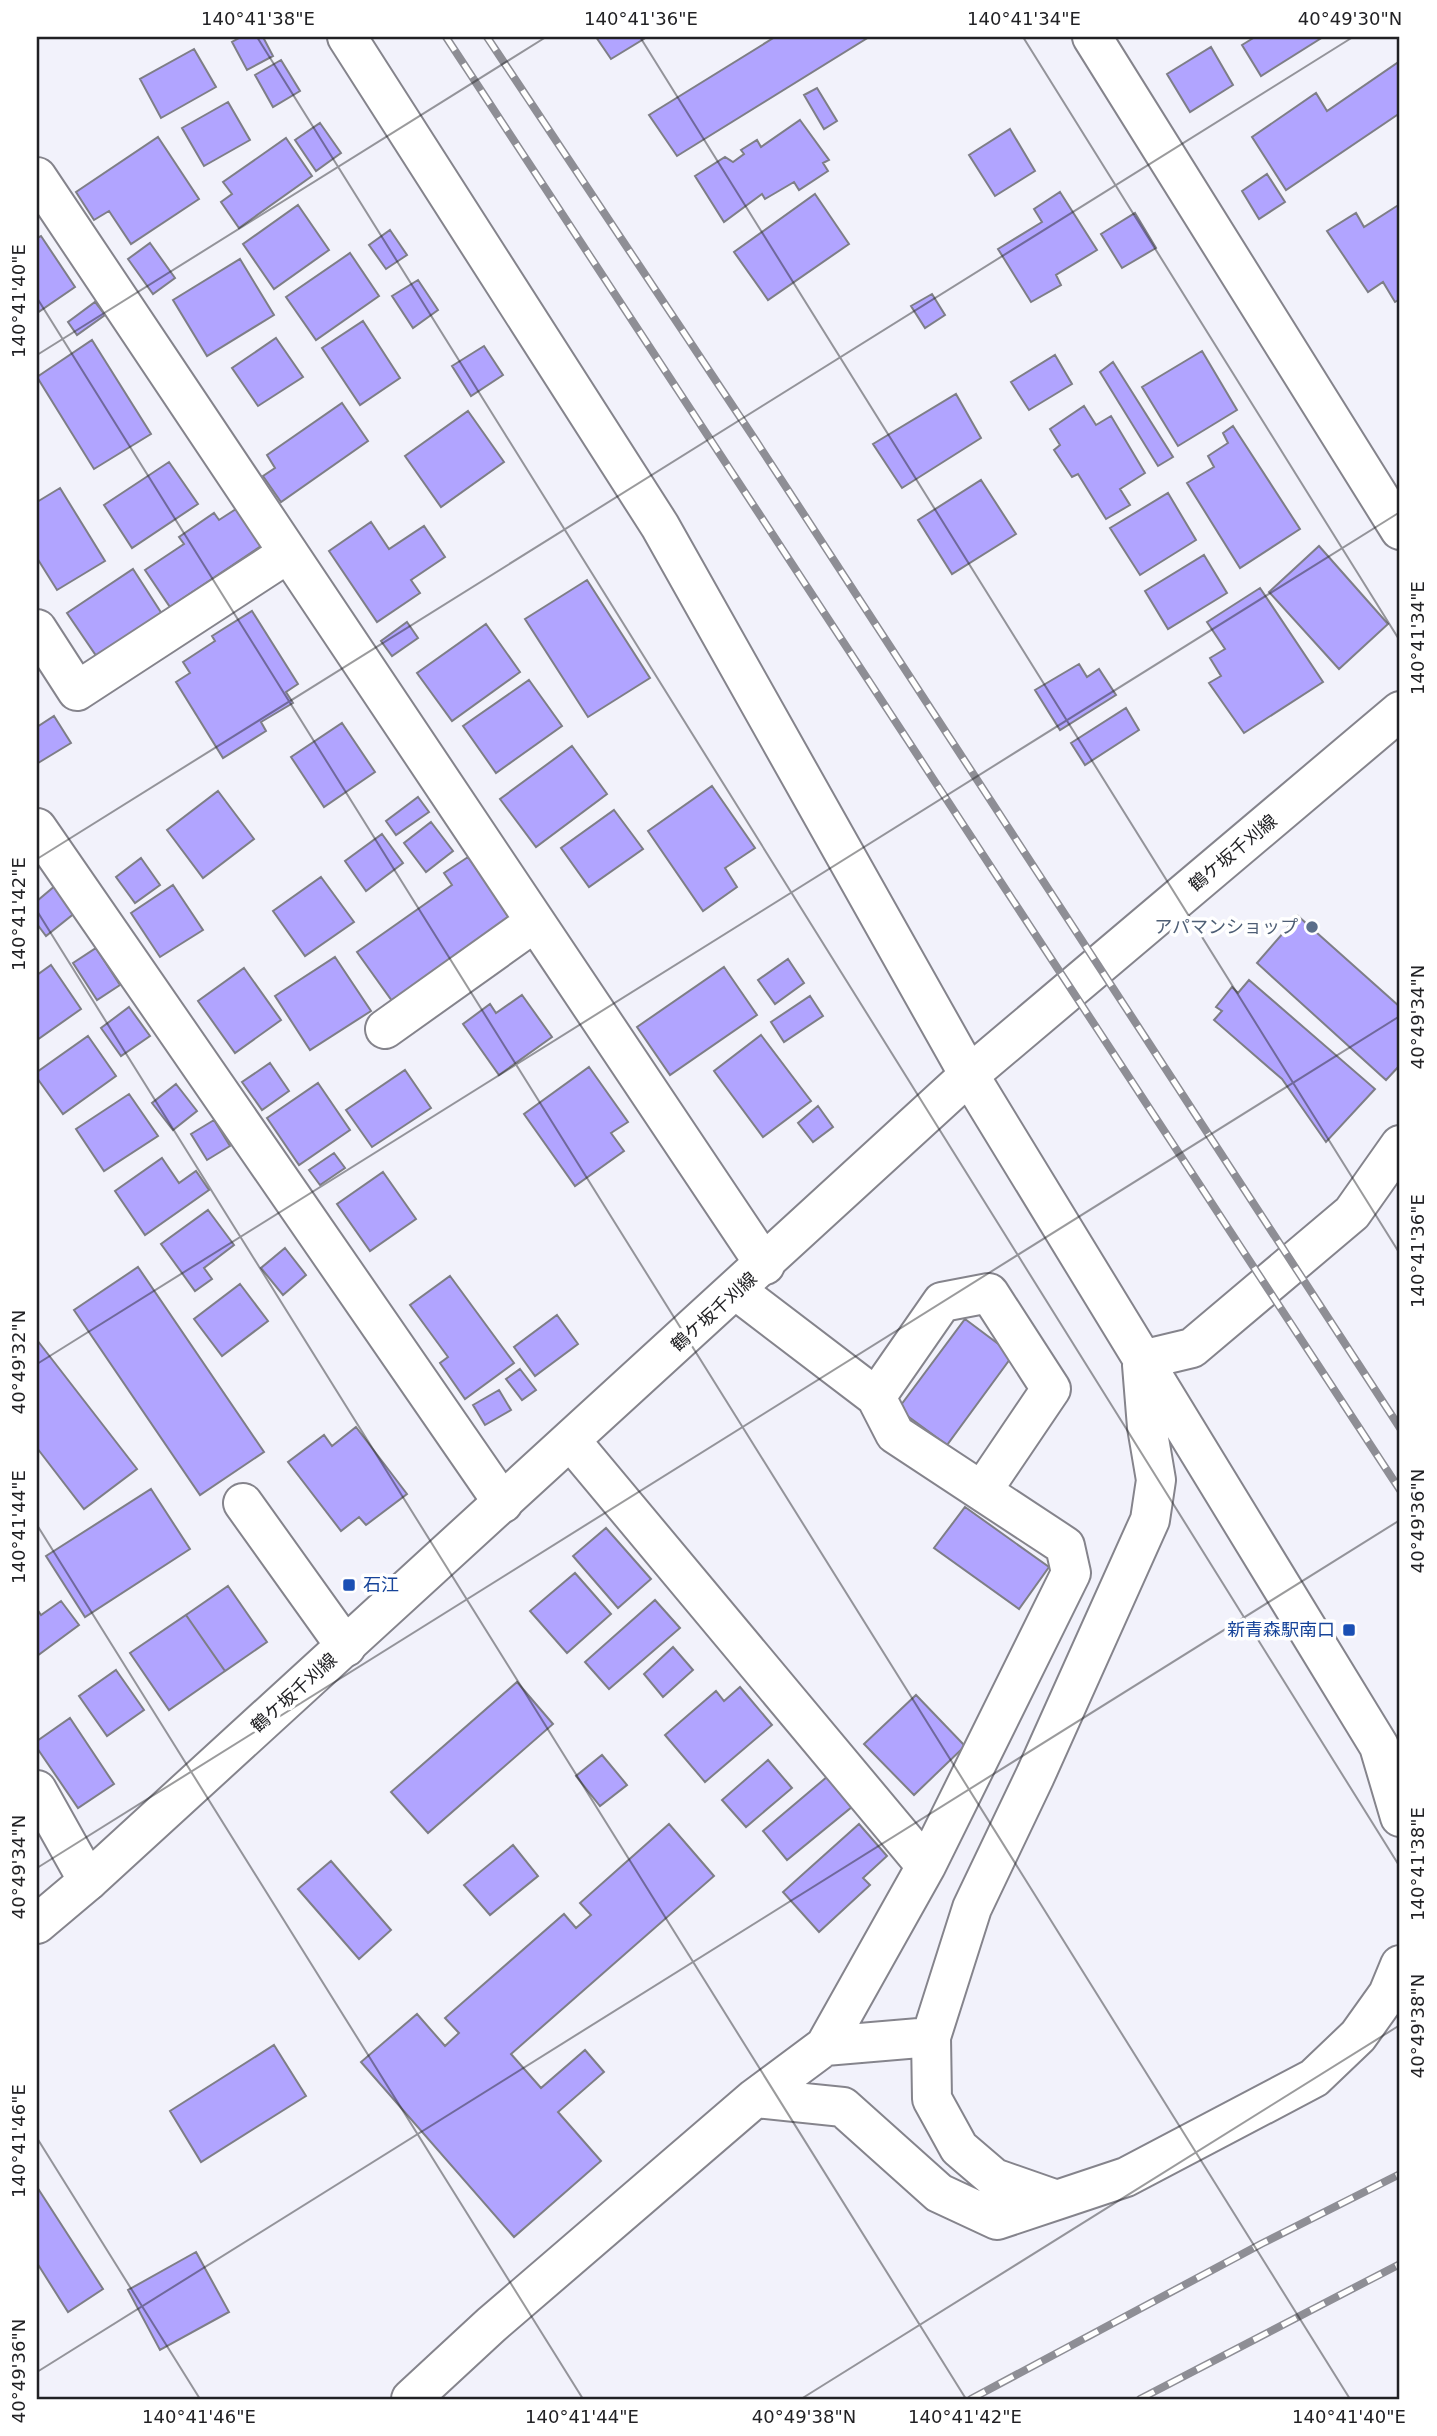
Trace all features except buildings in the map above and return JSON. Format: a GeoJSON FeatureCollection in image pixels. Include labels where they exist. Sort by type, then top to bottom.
{"type":"FeatureCollection","features":[{"type":"Feature","properties":{"kind":"street"},"geometry":{"type":"LineString","coordinates":[[347,37],[660,526],[970,1075],[1379,1746],[1400,1817]]}},
{"type":"Feature","properties":{"kind":"street"},"geometry":{"type":"LineString","coordinates":[[1092,37],[1400,530]]}},
{"type":"Feature","properties":{"kind":"street"},"geometry":{"type":"LineString","coordinates":[[37,177],[765,1265]]}},
{"type":"Feature","properties":{"kind":"street"},"geometry":{"type":"LineString","coordinates":[[37,629],[77,691],[288,554]]}},
{"type":"Feature","properties":{"kind":"street","name":"鶴ケ坂千刈線"},"geometry":{"type":"LineString","coordinates":[[37,1924],[346,1647],[970,1075],[1400,711]]}},
{"type":"Feature","properties":{"kind":"street"},"geometry":{"type":"LineString","coordinates":[[37,828],[503,1503]]}},
{"type":"Feature","properties":{"kind":"street"},"geometry":{"type":"LineString","coordinates":[[385,1029],[534,922]]}},
{"type":"Feature","properties":{"kind":"street"},"geometry":{"type":"LineString","coordinates":[[1142,1360],[1192,1348],[1352,1213],[1400,1145]]}},
{"type":"Feature","properties":{"kind":"street"},"geometry":{"type":"LineString","coordinates":[[411,2399],[491,2325],[755,2098],[825,2046],[926,1866],[1071,1573],[1065,1546],[895,1434],[876,1397],[737,1291]]}},
{"type":"Feature","properties":{"kind":"street"},"geometry":{"type":"LineString","coordinates":[[876,1397],[942,1302],[989,1293],[1051,1389],[982,1491]]}},
{"type":"Feature","properties":{"kind":"street"},"geometry":{"type":"LineString","coordinates":[[1057,2200],[994,2178],[959,2148],[932,2099],[931,2037],[972,1908],[1150,1520],[1156,1480],[1147,1427],[1142,1360]]}},
{"type":"Feature","properties":{"kind":"street"},"geometry":{"type":"LineString","coordinates":[[571,1441],[926,1866]]}},
{"type":"Feature","properties":{"kind":"street"},"geometry":{"type":"LineString","coordinates":[[243,1503],[346,1647]]}},
{"type":"Feature","properties":{"kind":"street"},"geometry":{"type":"LineString","coordinates":[[37,1790],[88,1881]]}},
{"type":"Feature","properties":{"kind":"street"},"geometry":{"type":"LineString","coordinates":[[755,2098],[843,2107],[939,2193],[997,2220],[1126,2178],[1314,2078],[1358,2036],[1388,1994],[1400,1965]]}},
{"type":"Feature","properties":{"kind":"street"},"geometry":{"type":"LineString","coordinates":[[825,2046],[931,2037]]}},
{"type":"Feature","properties":{"kind":"railway"},"geometry":{"type":"LineString","coordinates":[[446,37],[1400,1490]]}},
{"type":"Feature","properties":{"kind":"railway"},"geometry":{"type":"LineString","coordinates":[[487,37],[756,441],[1400,1428]]}},
{"type":"Feature","properties":{"kind":"railway"},"geometry":{"type":"LineString","coordinates":[[971,2399],[1261,2244],[1400,2174]]}},
{"type":"Feature","properties":{"kind":"railway"},"geometry":{"type":"LineString","coordinates":[[1140,2399],[1400,2264]]}},
{"type":"Feature","properties":{"kind":"place","name":"アパマンショップ"},"geometry":{"type":"Point","coordinates":[1312,927]}},
{"type":"Feature","properties":{"kind":"place","name":"石江"},"geometry":{"type":"Point","coordinates":[349,1585]}},
{"type":"Feature","properties":{"kind":"place","name":"新青森駅南口"},"geometry":{"type":"Point","coordinates":[1349,1630]}}]}
